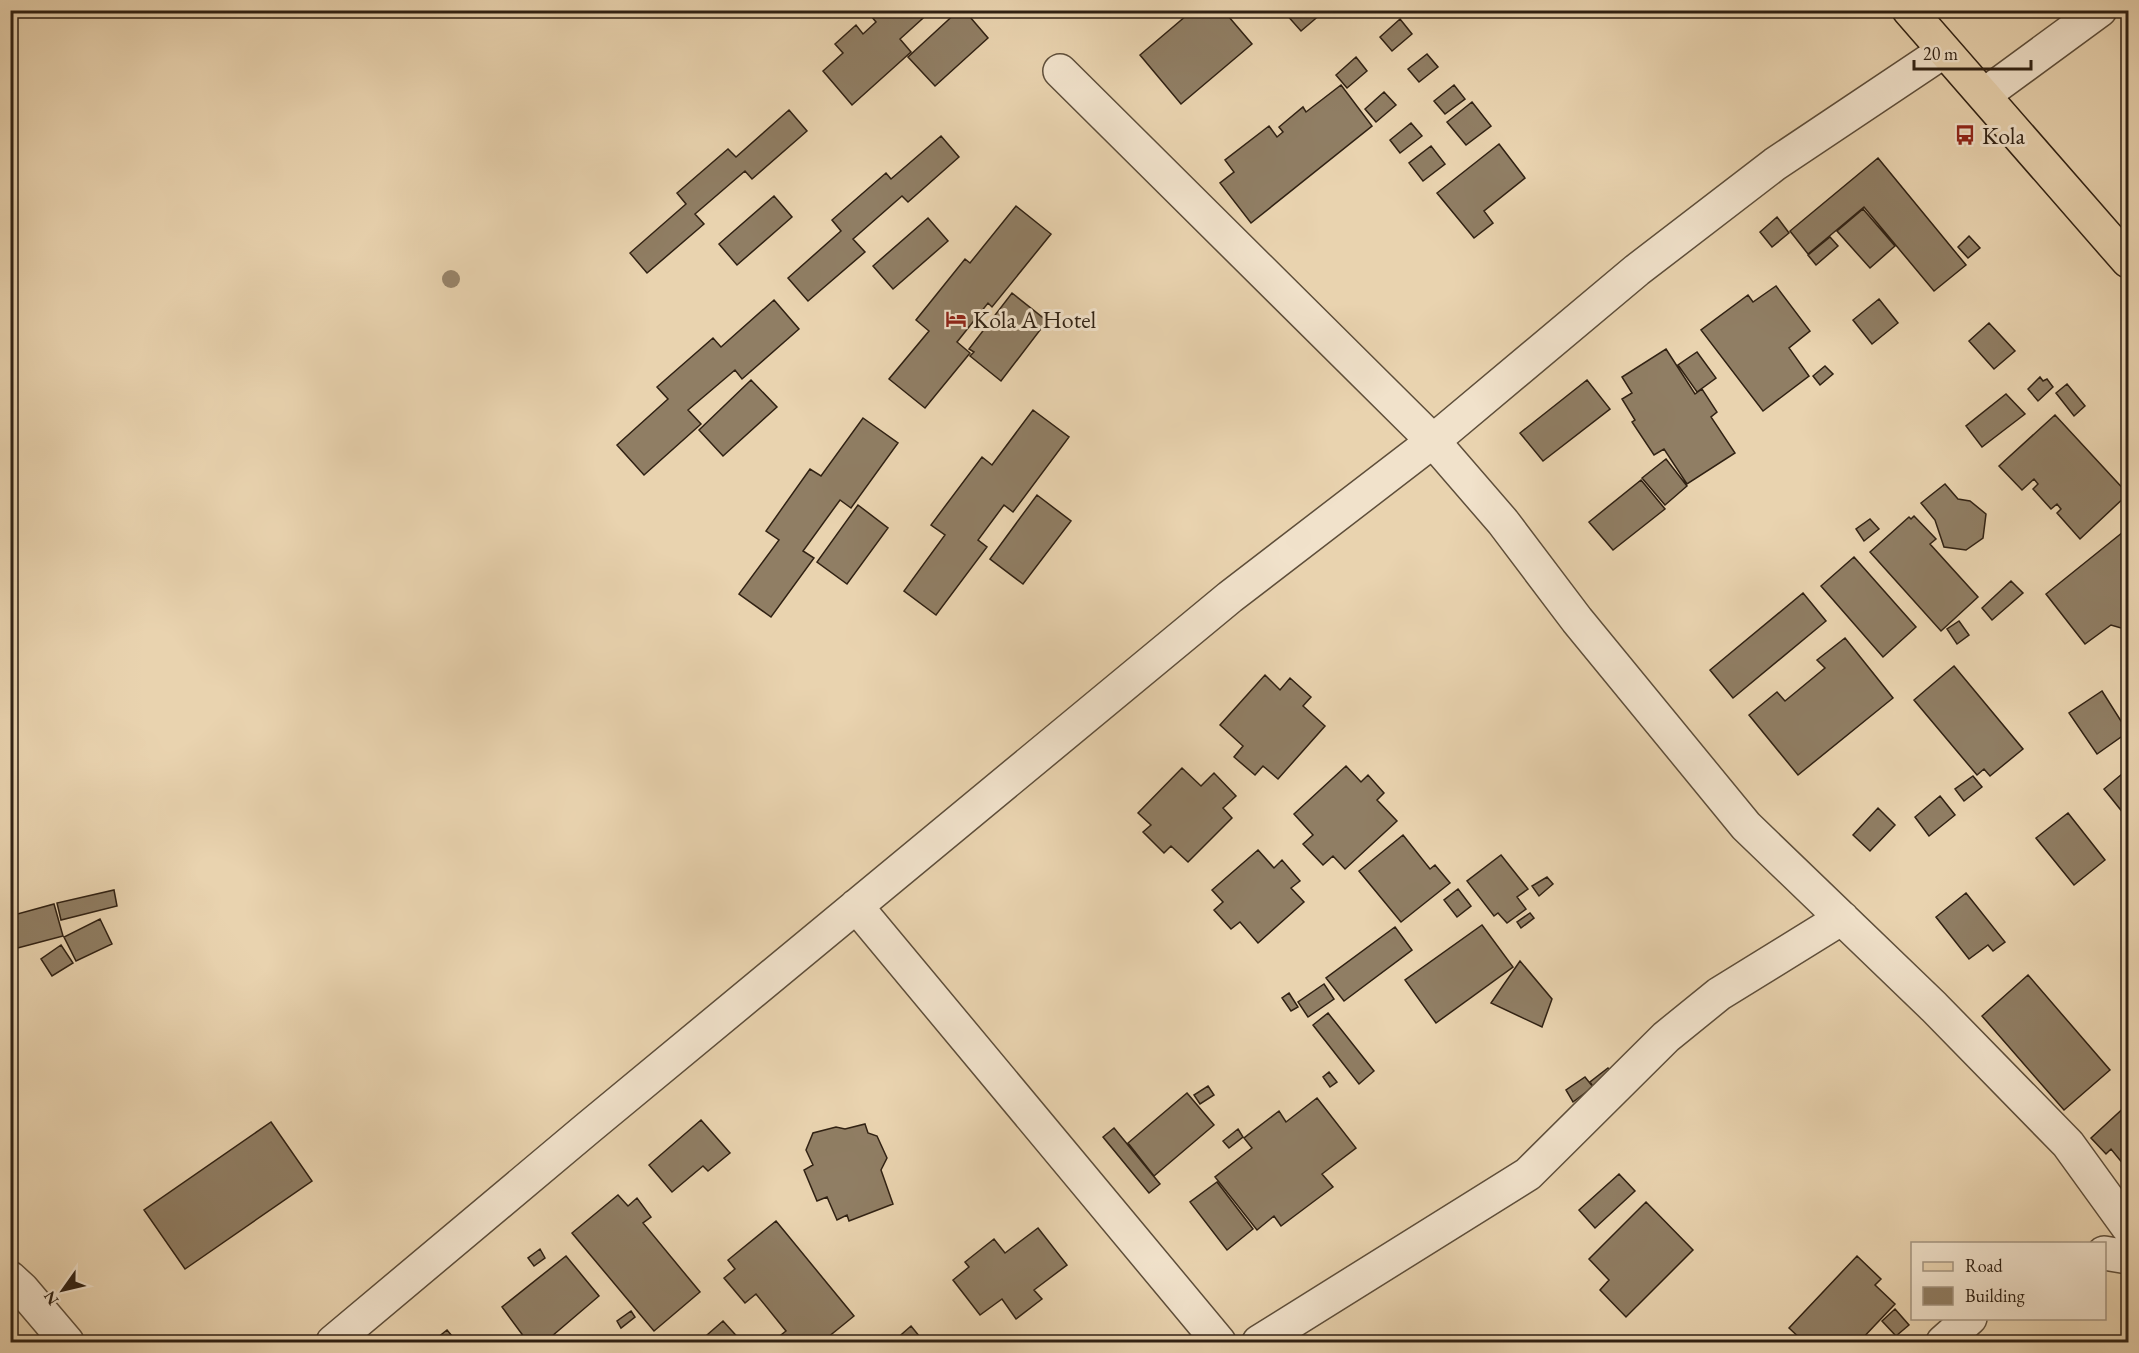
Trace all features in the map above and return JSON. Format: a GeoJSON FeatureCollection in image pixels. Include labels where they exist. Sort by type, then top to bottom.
{"type":"FeatureCollection","features":[{"type":"Feature","properties":{"kind":"main road"},"geometry":{"type":"LineString","coordinates":[[1909,10],[2128,261]]}},
{"type":"Feature","properties":{"kind":"street"},"geometry":{"type":"LineString","coordinates":[[1983,95],[2100,10]]}},
{"type":"Feature","properties":{"kind":"street"},"geometry":{"type":"LineString","coordinates":[[333,1342],[1230,597],[1433,441],[1636,270],[1775,164],[1944,51]]}},
{"type":"Feature","properties":{"kind":"street"},"geometry":{"type":"LineString","coordinates":[[1060,71],[1433,441],[1503,522],[1577,620],[1746,825],[1934,1007],[2068,1144],[2128,1227]]}},
{"type":"Feature","properties":{"kind":"street"},"geometry":{"type":"LineString","coordinates":[[856,906],[1219,1342]]}},
{"type":"Feature","properties":{"kind":"street"},"geometry":{"type":"LineString","coordinates":[[1259,1342],[1528,1174],[1666,1037],[1719,993],[1842,918]]}},
{"type":"Feature","properties":{"kind":"street"},"geometry":{"type":"LineString","coordinates":[[2106,1253],[2128,1257]]}},
{"type":"Feature","properties":{"kind":"street"},"geometry":{"type":"LineString","coordinates":[[10,1278],[67,1342]]}},
{"type":"Feature","properties":{"kind":"street"},"geometry":{"type":"LineString","coordinates":[[1943,1342],[1968,1320]]}},
{"type":"Feature","properties":{"kind":"building"},"geometry":{"type":"Polygon","coordinates":[[[877,10],[932,10],[900,39],[911,52],[852,105],[823,71],[843,53],[835,44],[856,25],[863,34],[876,22],[871,16],[877,10]]]}},
{"type":"Feature","properties":{"kind":"building"},"geometry":{"type":"Polygon","coordinates":[[[959,10],[964,10],[988,38],[935,86],[908,57],[959,10]]]}},
{"type":"Feature","properties":{"kind":"building"},"geometry":{"type":"Polygon","coordinates":[[[1193,10],[1223,10],[1252,44],[1181,104],[1140,55],[1193,10]]]}},
{"type":"Feature","properties":{"kind":"building"},"geometry":{"type":"Polygon","coordinates":[[[1287,10],[1318,10],[1321,14],[1301,31],[1285,13],[1287,10]]]}},
{"type":"Feature","properties":{"kind":"building"},"geometry":{"type":"Polygon","coordinates":[[[1400,19],[1412,34],[1392,51],[1380,37],[1400,19]]]}},
{"type":"Feature","properties":{"kind":"building"},"geometry":{"type":"Polygon","coordinates":[[[1427,54],[1438,67],[1419,82],[1408,69],[1427,54]]]}},
{"type":"Feature","properties":{"kind":"building"},"geometry":{"type":"Polygon","coordinates":[[[1356,57],[1367,71],[1347,88],[1336,75],[1356,57]]]}},
{"type":"Feature","properties":{"kind":"building"},"geometry":{"type":"Polygon","coordinates":[[[1341,85],[1372,126],[1251,223],[1220,183],[1234,172],[1225,160],[1269,126],[1277,137],[1283,132],[1279,127],[1303,107],[1306,112],[1341,85]]]}},
{"type":"Feature","properties":{"kind":"building"},"geometry":{"type":"Polygon","coordinates":[[[1454,85],[1465,99],[1445,114],[1434,101],[1454,85]]]}},
{"type":"Feature","properties":{"kind":"building"},"geometry":{"type":"Polygon","coordinates":[[[1384,92],[1396,105],[1376,122],[1365,109],[1384,92]]]}},
{"type":"Feature","properties":{"kind":"building"},"geometry":{"type":"Polygon","coordinates":[[[1472,102],[1491,126],[1466,145],[1447,122],[1472,102]]]}},
{"type":"Feature","properties":{"kind":"building"},"geometry":{"type":"Polygon","coordinates":[[[789,110],[807,131],[752,179],[745,171],[695,214],[704,224],[647,273],[630,253],[686,204],[677,193],[728,149],[736,157],[789,110]]]}},
{"type":"Feature","properties":{"kind":"building"},"geometry":{"type":"Polygon","coordinates":[[[1411,123],[1422,136],[1400,153],[1390,140],[1411,123]]]}},
{"type":"Feature","properties":{"kind":"building"},"geometry":{"type":"Polygon","coordinates":[[[941,136],[959,157],[908,202],[902,196],[853,239],[865,252],[808,301],[788,278],[841,231],[832,220],[886,173],[891,179],[941,136]]]}},
{"type":"Feature","properties":{"kind":"building"},"geometry":{"type":"Polygon","coordinates":[[[1499,144],[1525,178],[1484,211],[1493,223],[1474,238],[1437,193],[1499,144]]]}},
{"type":"Feature","properties":{"kind":"building"},"geometry":{"type":"Polygon","coordinates":[[[1431,146],[1445,164],[1423,181],[1409,163],[1431,146]]]}},
{"type":"Feature","properties":{"kind":"building"},"geometry":{"type":"Polygon","coordinates":[[[1878,158],[1966,265],[1934,291],[1864,207],[1808,254],[1790,231],[1878,158]]]}},
{"type":"Feature","properties":{"kind":"building"},"geometry":{"type":"Polygon","coordinates":[[[774,196],[792,217],[737,265],[719,244],[774,196]]]}},
{"type":"Feature","properties":{"kind":"building"},"geometry":{"type":"Polygon","coordinates":[[[1016,206],[1051,234],[992,307],[988,303],[957,342],[970,353],[925,408],[889,379],[929,331],[916,320],[965,259],[970,263],[1016,206]]]}},
{"type":"Feature","properties":{"kind":"building"},"geometry":{"type":"Polygon","coordinates":[[[1863,209],[1895,246],[1870,268],[1837,231],[1863,209]]]}},
{"type":"Feature","properties":{"kind":"building"},"geometry":{"type":"Polygon","coordinates":[[[1777,217],[1789,233],[1772,247],[1760,232],[1777,217]]]}},
{"type":"Feature","properties":{"kind":"building"},"geometry":{"type":"Polygon","coordinates":[[[928,218],[948,241],[893,289],[873,266],[928,218]]]}},
{"type":"Feature","properties":{"kind":"building"},"geometry":{"type":"Polygon","coordinates":[[[1969,236],[1980,248],[1968,258],[1958,247],[1969,236]]]}},
{"type":"Feature","properties":{"kind":"building"},"geometry":{"type":"Polygon","coordinates":[[[1830,237],[1838,246],[1816,265],[1808,255],[1830,237]]]}},
{"type":"Feature","properties":{"kind":"building"},"geometry":{"type":"Polygon","coordinates":[[[1776,286],[1810,331],[1789,348],[1809,376],[1763,411],[1701,330],[1748,295],[1753,302],[1776,286]]]}},
{"type":"Feature","properties":{"kind":"building"},"geometry":{"type":"Polygon","coordinates":[[[1012,293],[1047,321],[1001,381],[970,356],[974,352],[969,349],[1012,293]]]}},
{"type":"Feature","properties":{"kind":"building"},"geometry":{"type":"Polygon","coordinates":[[[1879,299],[1898,323],[1872,344],[1853,320],[1879,299]]]}},
{"type":"Feature","properties":{"kind":"building"},"geometry":{"type":"Polygon","coordinates":[[[774,300],[799,329],[742,379],[735,370],[688,410],[701,424],[644,475],[617,445],[668,399],[657,387],[713,338],[721,347],[774,300]]]}},
{"type":"Feature","properties":{"kind":"building"},"geometry":{"type":"Polygon","coordinates":[[[1989,323],[2015,351],[1994,369],[1969,341],[1989,323]]]}},
{"type":"Feature","properties":{"kind":"building"},"geometry":{"type":"Polygon","coordinates":[[[1666,349],[1695,394],[1702,389],[1717,412],[1711,417],[1735,453],[1687,484],[1664,449],[1654,455],[1632,422],[1635,420],[1622,399],[1632,393],[1622,377],[1666,349]]]}},
{"type":"Feature","properties":{"kind":"building"},"geometry":{"type":"Polygon","coordinates":[[[1697,352],[1716,378],[1697,392],[1678,365],[1697,352]]]}},
{"type":"Feature","properties":{"kind":"building"},"geometry":{"type":"Polygon","coordinates":[[[1825,366],[1833,374],[1820,385],[1813,376],[1825,366]]]}},
{"type":"Feature","properties":{"kind":"building"},"geometry":{"type":"Polygon","coordinates":[[[2040,377],[2043,381],[2047,379],[2053,387],[2038,401],[2028,389],[2040,377]]]}},
{"type":"Feature","properties":{"kind":"building"},"geometry":{"type":"Polygon","coordinates":[[[751,380],[777,407],[723,456],[699,430],[751,380]]]}},
{"type":"Feature","properties":{"kind":"building"},"geometry":{"type":"Polygon","coordinates":[[[1587,380],[1610,409],[1543,461],[1520,433],[1587,380]]]}},
{"type":"Feature","properties":{"kind":"building"},"geometry":{"type":"Polygon","coordinates":[[[2067,384],[2085,406],[2074,416],[2056,393],[2067,384]]]}},
{"type":"Feature","properties":{"kind":"building"},"geometry":{"type":"Polygon","coordinates":[[[2006,394],[2025,414],[1982,447],[1966,426],[2006,394]]]}},
{"type":"Feature","properties":{"kind":"building"},"geometry":{"type":"Polygon","coordinates":[[[1033,410],[1069,437],[1013,512],[1004,505],[978,540],[987,547],[936,615],[904,591],[945,535],[931,525],[982,457],[992,465],[1033,410]]]}},
{"type":"Feature","properties":{"kind":"building"},"geometry":{"type":"Polygon","coordinates":[[[2055,415],[2128,494],[2080,539],[2057,513],[2061,509],[2057,504],[2051,509],[2033,489],[2038,484],[2034,479],[2022,490],[1999,466],[2055,415]]]}},
{"type":"Feature","properties":{"kind":"building"},"geometry":{"type":"Polygon","coordinates":[[[863,418],[898,443],[851,508],[840,500],[803,551],[814,558],[771,617],[739,594],[779,540],[766,531],[810,469],[821,476],[863,418]]]}},
{"type":"Feature","properties":{"kind":"building"},"geometry":{"type":"Polygon","coordinates":[[[1666,459],[1687,486],[1665,505],[1642,478],[1666,459]]]}},
{"type":"Feature","properties":{"kind":"building"},"geometry":{"type":"Polygon","coordinates":[[[1641,480],[1665,509],[1613,550],[1589,522],[1641,480]]]}},
{"type":"Feature","properties":{"kind":"building"},"geometry":{"type":"Polygon","coordinates":[[[1945,484],[1958,499],[1970,501],[1986,514],[1983,538],[1966,550],[1944,547],[1935,520],[1921,503],[1945,484]]]}},
{"type":"Feature","properties":{"kind":"building"},"geometry":{"type":"Polygon","coordinates":[[[1037,495],[1071,521],[1023,584],[990,559],[1037,495]]]}},
{"type":"Feature","properties":{"kind":"building"},"geometry":{"type":"Polygon","coordinates":[[[858,505],[888,528],[847,584],[817,562],[858,505]]]}},
{"type":"Feature","properties":{"kind":"building"},"geometry":{"type":"Polygon","coordinates":[[[1914,516],[1936,539],[1930,544],[1978,597],[1941,631],[1870,552],[1909,517],[1911,519],[1914,516]]]}},
{"type":"Feature","properties":{"kind":"building"},"geometry":{"type":"Polygon","coordinates":[[[1870,519],[1879,529],[1864,541],[1856,529],[1870,519]]]}},
{"type":"Feature","properties":{"kind":"building"},"geometry":{"type":"Polygon","coordinates":[[[2128,528],[2128,630],[2111,625],[2085,644],[2046,594],[2128,528]]]}},
{"type":"Feature","properties":{"kind":"building"},"geometry":{"type":"Polygon","coordinates":[[[1854,557],[1916,627],[1883,657],[1821,586],[1854,557]]]}},
{"type":"Feature","properties":{"kind":"building"},"geometry":{"type":"Polygon","coordinates":[[[2011,581],[2023,593],[1992,620],[1982,608],[2011,581]]]}},
{"type":"Feature","properties":{"kind":"building"},"geometry":{"type":"Polygon","coordinates":[[[1803,593],[1826,621],[1733,698],[1710,670],[1803,593]]]}},
{"type":"Feature","properties":{"kind":"building"},"geometry":{"type":"Polygon","coordinates":[[[1959,621],[1969,635],[1957,644],[1947,629],[1959,621]]]}},
{"type":"Feature","properties":{"kind":"building"},"geometry":{"type":"Polygon","coordinates":[[[1845,638],[1893,698],[1798,775],[1749,715],[1777,692],[1785,701],[1825,668],[1817,660],[1845,638]]]}},
{"type":"Feature","properties":{"kind":"building"},"geometry":{"type":"Polygon","coordinates":[[[1954,666],[2023,749],[1990,776],[1984,769],[1977,775],[1914,700],[1954,666]]]}},
{"type":"Feature","properties":{"kind":"building"},"geometry":{"type":"Polygon","coordinates":[[[1265,675],[1280,690],[1290,678],[1311,697],[1303,706],[1325,726],[1278,779],[1263,766],[1255,775],[1234,757],[1243,746],[1220,725],[1265,675]]]}},
{"type":"Feature","properties":{"kind":"building"},"geometry":{"type":"Polygon","coordinates":[[[2102,691],[2128,732],[2097,754],[2069,713],[2102,691]]]}},
{"type":"Feature","properties":{"kind":"building"},"geometry":{"type":"Polygon","coordinates":[[[1346,766],[1361,782],[1368,775],[1384,793],[1377,800],[1397,821],[1345,869],[1333,856],[1323,865],[1303,844],[1313,835],[1294,814],[1346,766]]]}},
{"type":"Feature","properties":{"kind":"building"},"geometry":{"type":"Polygon","coordinates":[[[1182,768],[1201,786],[1214,773],[1236,796],[1223,808],[1232,818],[1188,862],[1171,846],[1164,853],[1143,832],[1151,825],[1138,813],[1182,768]]]}},
{"type":"Feature","properties":{"kind":"building"},"geometry":{"type":"Polygon","coordinates":[[[2128,769],[2128,819],[2104,789],[2128,769]]]}},
{"type":"Feature","properties":{"kind":"building"},"geometry":{"type":"Polygon","coordinates":[[[1973,776],[1982,787],[1964,801],[1955,789],[1973,776]]]}},
{"type":"Feature","properties":{"kind":"building"},"geometry":{"type":"Polygon","coordinates":[[[1940,796],[1955,815],[1929,836],[1915,817],[1940,796]]]}},
{"type":"Feature","properties":{"kind":"building"},"geometry":{"type":"Polygon","coordinates":[[[1878,808],[1895,825],[1870,851],[1853,835],[1878,808]]]}},
{"type":"Feature","properties":{"kind":"building"},"geometry":{"type":"Polygon","coordinates":[[[2068,813],[2105,860],[2074,885],[2036,838],[2068,813]]]}},
{"type":"Feature","properties":{"kind":"building"},"geometry":{"type":"Polygon","coordinates":[[[1403,835],[1430,869],[1435,865],[1450,883],[1401,922],[1359,871],[1403,835]]]}},
{"type":"Feature","properties":{"kind":"building"},"geometry":{"type":"Polygon","coordinates":[[[1258,850],[1274,868],[1282,860],[1300,881],[1291,888],[1304,902],[1258,943],[1240,922],[1231,929],[1214,910],[1223,902],[1212,890],[1258,850]]]}},
{"type":"Feature","properties":{"kind":"building"},"geometry":{"type":"Polygon","coordinates":[[[1501,855],[1528,889],[1517,897],[1526,909],[1507,923],[1498,913],[1494,916],[1467,881],[1501,855]]]}},
{"type":"Feature","properties":{"kind":"building"},"geometry":{"type":"Polygon","coordinates":[[[1547,877],[1553,884],[1539,896],[1532,886],[1547,877]]]}},
{"type":"Feature","properties":{"kind":"building"},"geometry":{"type":"Polygon","coordinates":[[[1458,889],[1471,906],[1457,917],[1444,900],[1458,889]]]}},
{"type":"Feature","properties":{"kind":"building"},"geometry":{"type":"Polygon","coordinates":[[[114,890],[117,906],[61,920],[57,903],[114,890]]]}},
{"type":"Feature","properties":{"kind":"building"},"geometry":{"type":"Polygon","coordinates":[[[1966,893],[2005,942],[1993,951],[1988,945],[1969,959],[1936,917],[1966,893]]]}},
{"type":"Feature","properties":{"kind":"building"},"geometry":{"type":"Polygon","coordinates":[[[54,904],[63,936],[10,950],[10,916],[54,904]]]}},
{"type":"Feature","properties":{"kind":"building"},"geometry":{"type":"Polygon","coordinates":[[[1530,913],[1534,918],[1521,928],[1517,922],[1530,913]]]}},
{"type":"Feature","properties":{"kind":"building"},"geometry":{"type":"Polygon","coordinates":[[[100,919],[112,944],[76,961],[64,937],[100,919]]]}},
{"type":"Feature","properties":{"kind":"building"},"geometry":{"type":"Polygon","coordinates":[[[1482,925],[1513,967],[1436,1023],[1405,980],[1482,925]]]}},
{"type":"Feature","properties":{"kind":"building"},"geometry":{"type":"Polygon","coordinates":[[[1395,927],[1412,950],[1344,1001],[1326,978],[1395,927]]]}},
{"type":"Feature","properties":{"kind":"building"},"geometry":{"type":"Polygon","coordinates":[[[61,945],[73,963],[52,976],[41,959],[61,945]]]}},
{"type":"Feature","properties":{"kind":"building"},"geometry":{"type":"Polygon","coordinates":[[[1520,961],[1552,999],[1542,1027],[1491,1003],[1520,961]]]}},
{"type":"Feature","properties":{"kind":"building"},"geometry":{"type":"Polygon","coordinates":[[[2028,975],[2110,1070],[2064,1110],[1982,1016],[2028,975]]]}},
{"type":"Feature","properties":{"kind":"building"},"geometry":{"type":"Polygon","coordinates":[[[1324,984],[1334,999],[1308,1017],[1298,1002],[1324,984]]]}},
{"type":"Feature","properties":{"kind":"building"},"geometry":{"type":"Polygon","coordinates":[[[1289,993],[1298,1007],[1291,1011],[1282,998],[1289,993]]]}},
{"type":"Feature","properties":{"kind":"building"},"geometry":{"type":"Polygon","coordinates":[[[1328,1013],[1374,1071],[1359,1084],[1313,1025],[1328,1013]]]}},
{"type":"Feature","properties":{"kind":"building"},"geometry":{"type":"Polygon","coordinates":[[[1608,1068],[1615,1074],[1594,1088],[1590,1082],[1608,1068]]]}},
{"type":"Feature","properties":{"kind":"building"},"geometry":{"type":"Polygon","coordinates":[[[1329,1072],[1337,1082],[1330,1087],[1323,1077],[1329,1072]]]}},
{"type":"Feature","properties":{"kind":"building"},"geometry":{"type":"Polygon","coordinates":[[[1585,1077],[1593,1087],[1573,1102],[1566,1090],[1585,1077]]]}},
{"type":"Feature","properties":{"kind":"building"},"geometry":{"type":"Polygon","coordinates":[[[1208,1086],[1214,1095],[1200,1104],[1194,1095],[1208,1086]]]}},
{"type":"Feature","properties":{"kind":"building"},"geometry":{"type":"Polygon","coordinates":[[[1187,1093],[1214,1125],[1154,1176],[1128,1143],[1187,1093]]]}},
{"type":"Feature","properties":{"kind":"building"},"geometry":{"type":"Polygon","coordinates":[[[1317,1098],[1356,1148],[1322,1174],[1333,1187],[1281,1226],[1274,1216],[1257,1230],[1215,1177],[1252,1148],[1244,1138],[1279,1111],[1286,1122],[1317,1098]]]}},
{"type":"Feature","properties":{"kind":"building"},"geometry":{"type":"Polygon","coordinates":[[[2128,1104],[2128,1170],[2111,1149],[2106,1154],[2091,1138],[2128,1104]]]}},
{"type":"Feature","properties":{"kind":"building"},"geometry":{"type":"Polygon","coordinates":[[[701,1120],[730,1153],[708,1171],[703,1166],[672,1192],[649,1165],[701,1120]]]}},
{"type":"Feature","properties":{"kind":"building"},"geometry":{"type":"Polygon","coordinates":[[[271,1122],[312,1181],[185,1269],[144,1210],[271,1122]]]}},
{"type":"Feature","properties":{"kind":"building"},"geometry":{"type":"Polygon","coordinates":[[[865,1124],[868,1133],[877,1136],[887,1158],[881,1170],[893,1204],[849,1221],[847,1215],[837,1220],[827,1197],[817,1201],[804,1170],[813,1165],[806,1150],[813,1133],[836,1127],[845,1129],[865,1124]]]}},
{"type":"Feature","properties":{"kind":"building"},"geometry":{"type":"Polygon","coordinates":[[[1114,1128],[1160,1184],[1149,1193],[1103,1137],[1114,1128]]]}},
{"type":"Feature","properties":{"kind":"building"},"geometry":{"type":"Polygon","coordinates":[[[1238,1129],[1243,1137],[1229,1148],[1223,1141],[1238,1129]]]}},
{"type":"Feature","properties":{"kind":"building"},"geometry":{"type":"Polygon","coordinates":[[[1619,1174],[1635,1191],[1595,1228],[1579,1210],[1619,1174]]]}},
{"type":"Feature","properties":{"kind":"building"},"geometry":{"type":"Polygon","coordinates":[[[1217,1182],[1253,1229],[1227,1250],[1190,1202],[1217,1182]]]}},
{"type":"Feature","properties":{"kind":"building"},"geometry":{"type":"Polygon","coordinates":[[[618,1195],[628,1206],[637,1198],[651,1217],[643,1223],[700,1292],[654,1331],[572,1233],[618,1195]]]}},
{"type":"Feature","properties":{"kind":"building"},"geometry":{"type":"Polygon","coordinates":[[[1646,1202],[1693,1250],[1626,1317],[1600,1290],[1609,1280],[1589,1259],[1646,1202]]]}},
{"type":"Feature","properties":{"kind":"building"},"geometry":{"type":"Polygon","coordinates":[[[776,1221],[854,1316],[822,1342],[781,1342],[777,1338],[786,1331],[756,1294],[745,1303],[724,1278],[735,1269],[728,1260],[776,1221]]]}},
{"type":"Feature","properties":{"kind":"building"},"geometry":{"type":"Polygon","coordinates":[[[1038,1228],[1067,1265],[1034,1290],[1042,1299],[1016,1319],[1002,1299],[980,1315],[953,1280],[969,1267],[965,1262],[994,1239],[1005,1253],[1038,1228]]]}},
{"type":"Feature","properties":{"kind":"building"},"geometry":{"type":"Polygon","coordinates":[[[540,1249],[545,1258],[534,1266],[528,1258],[540,1249]]]}},
{"type":"Feature","properties":{"kind":"building"},"geometry":{"type":"Polygon","coordinates":[[[566,1256],[599,1296],[545,1342],[527,1341],[502,1307],[566,1256]]]}},
{"type":"Feature","properties":{"kind":"building"},"geometry":{"type":"Polygon","coordinates":[[[1857,1256],[1881,1279],[1875,1285],[1895,1304],[1859,1342],[1804,1342],[1789,1328],[1857,1256]]]}},
{"type":"Feature","properties":{"kind":"building"},"geometry":{"type":"Polygon","coordinates":[[[1895,1309],[1909,1325],[1896,1336],[1882,1321],[1895,1309]]]}},
{"type":"Feature","properties":{"kind":"building"},"geometry":{"type":"Polygon","coordinates":[[[631,1311],[635,1317],[621,1328],[617,1321],[631,1311]]]}},
{"type":"Feature","properties":{"kind":"building"},"geometry":{"type":"Polygon","coordinates":[[[723,1321],[742,1342],[699,1342],[723,1321]]]}},
{"type":"Feature","properties":{"kind":"building"},"geometry":{"type":"Polygon","coordinates":[[[911,1326],[924,1342],[894,1341],[911,1326]]]}},
{"type":"Feature","properties":{"kind":"building"},"geometry":{"type":"Polygon","coordinates":[[[447,1330],[457,1342],[432,1342],[447,1330]]]}},
{"type":"Feature","properties":{"kind":"place","name":"Kola"},"geometry":{"type":"Point","coordinates":[1965,135]}},
{"type":"Feature","properties":{"kind":"place","name":"Kola A Hotel"},"geometry":{"type":"Point","coordinates":[956,319]}}]}
